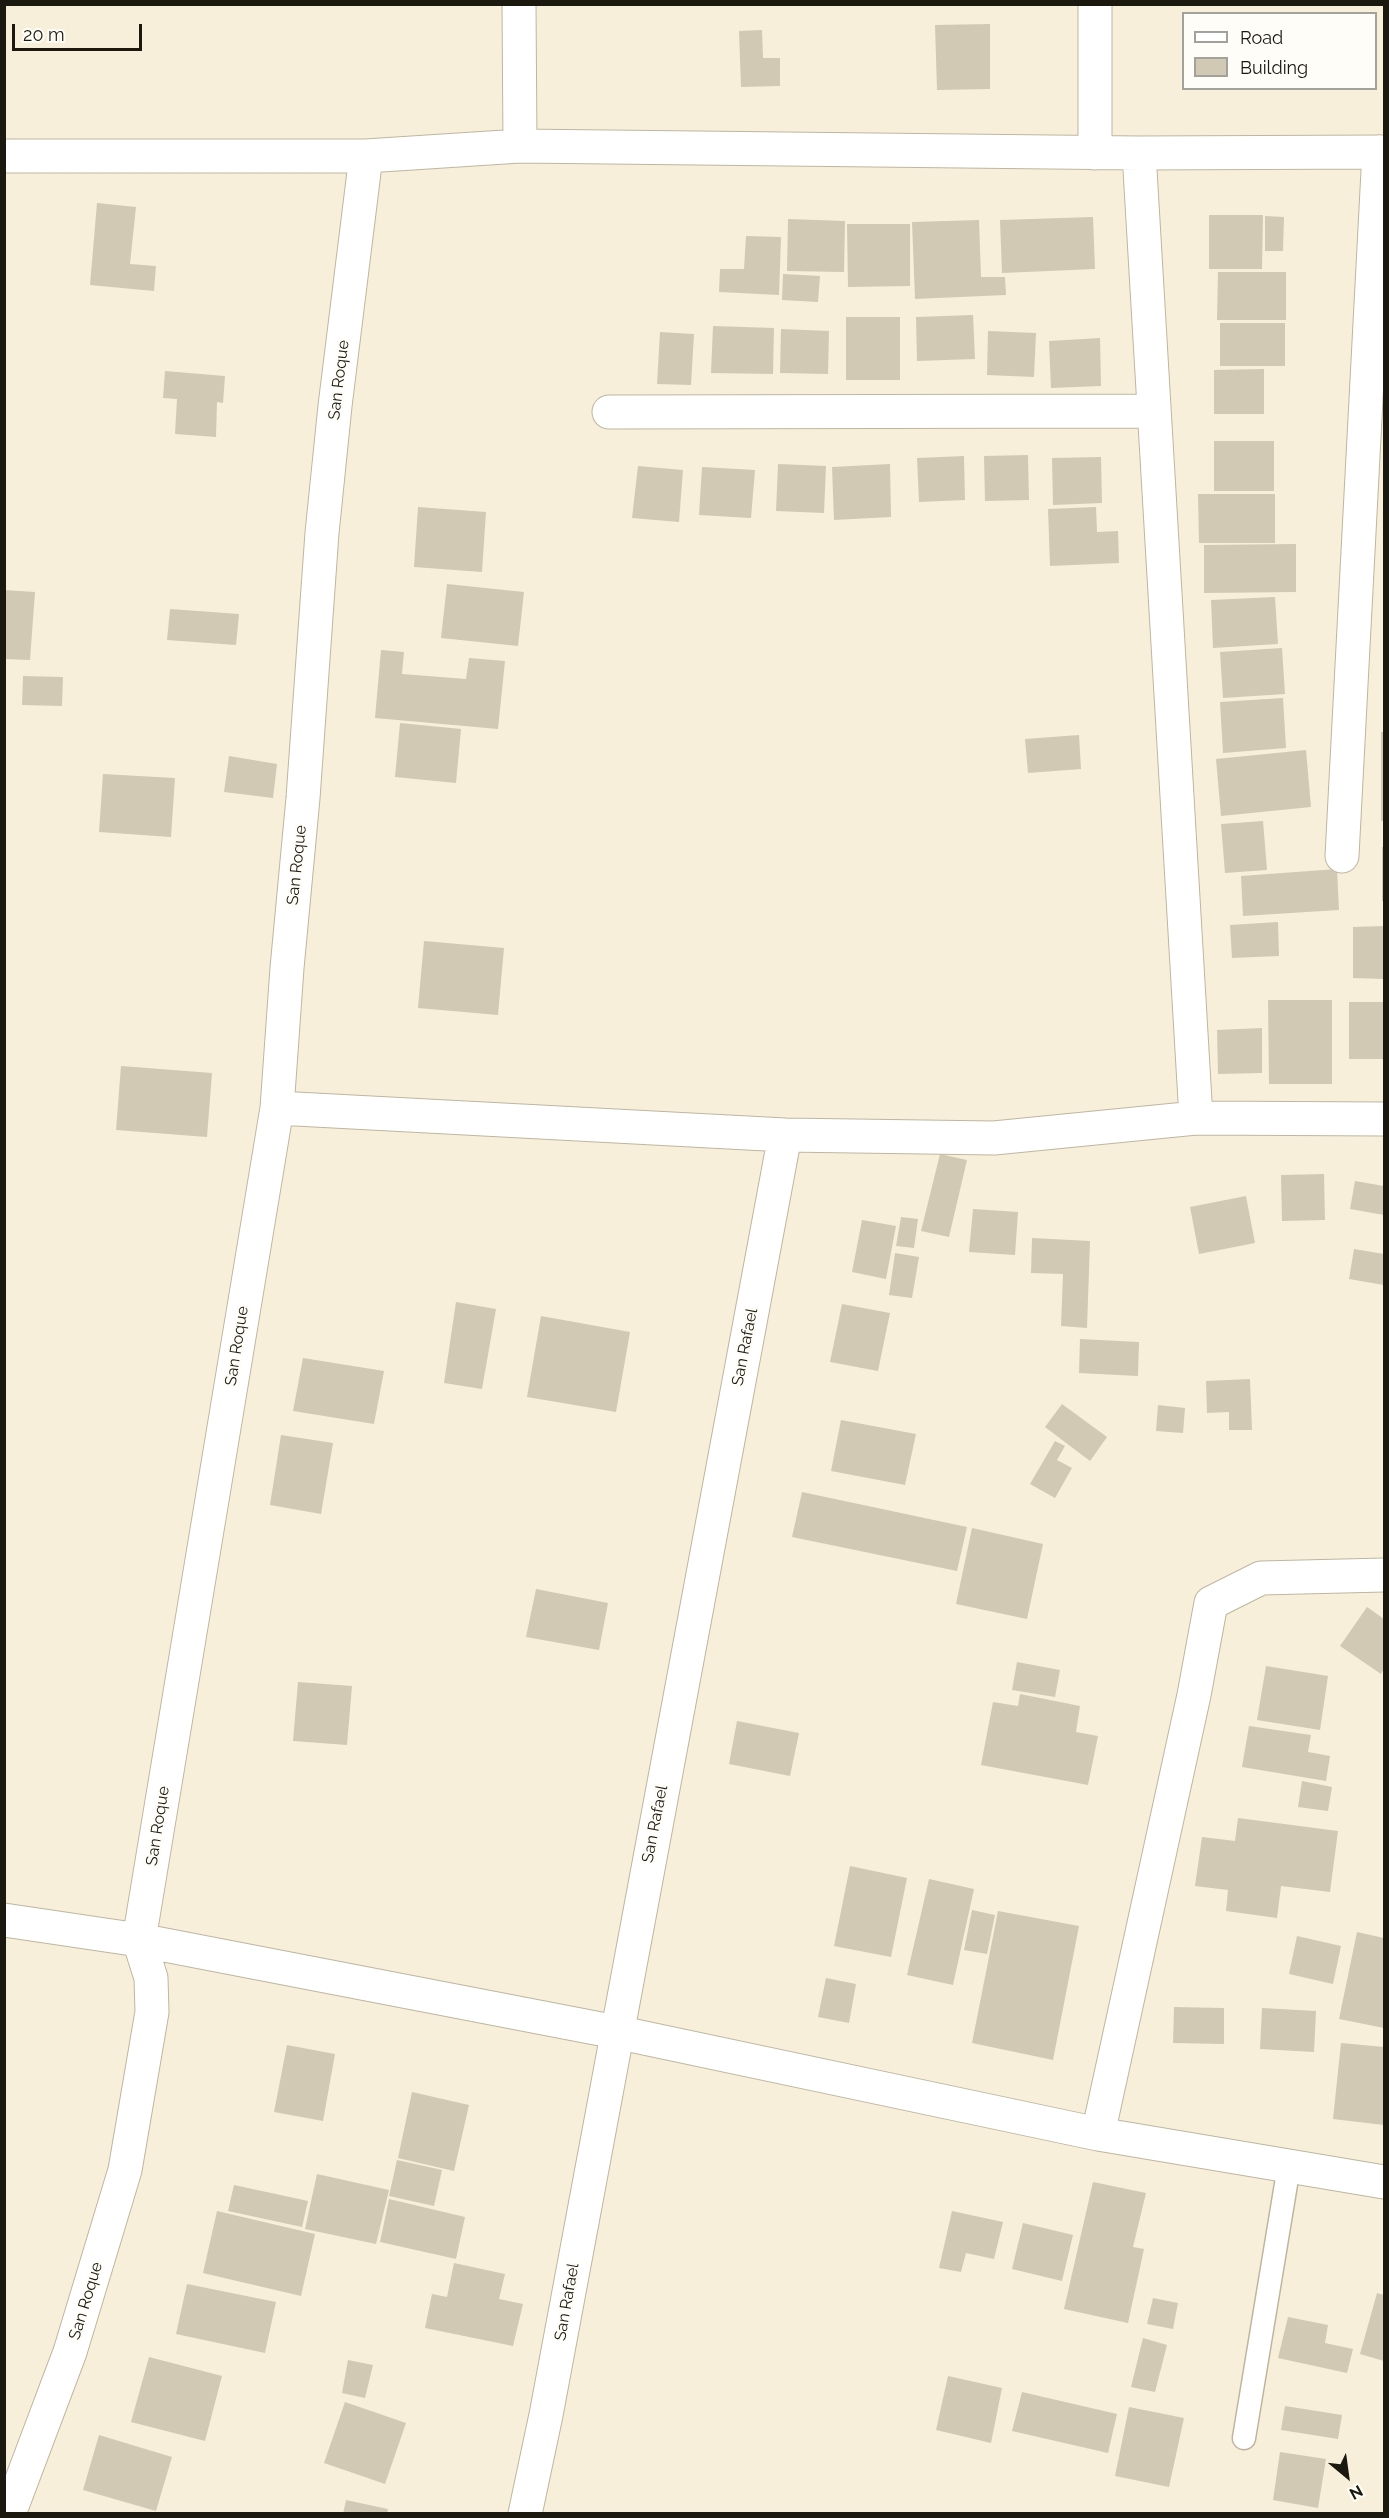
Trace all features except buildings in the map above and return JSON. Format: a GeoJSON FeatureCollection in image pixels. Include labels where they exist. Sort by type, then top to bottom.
{"type":"FeatureCollection","features":[{"type":"Feature","properties":{"kind":"street"},"geometry":{"type":"LineString","coordinates":[[519,4],[520,146]]}},
{"type":"Feature","properties":{"kind":"street"},"geometry":{"type":"LineString","coordinates":[[1095,4],[1095,153]]}},
{"type":"Feature","properties":{"kind":"street"},"geometry":{"type":"LineString","coordinates":[[4,156],[366,156],[520,146],[1095,153],[1382,152],[1342,856]]}},
{"type":"Feature","properties":{"kind":"street"},"geometry":{"type":"LineString","coordinates":[[1139,153],[1196,1118]]}},
{"type":"Feature","properties":{"kind":"street","name":"San Roque"},"geometry":{"type":"LineString","coordinates":[[9,2514],[70,2352],[125,2170],[152,2012],[151,1978],[139,1940],[277,1108],[322,533],[335,406],[366,156]]}},
{"type":"Feature","properties":{"kind":"street"},"geometry":{"type":"LineString","coordinates":[[609,412],[1154,411]]}},
{"type":"Feature","properties":{"kind":"street"},"geometry":{"type":"LineString","coordinates":[[277,1108],[785,1135],[994,1138],[1196,1118],[1384,1119]]}},
{"type":"Feature","properties":{"kind":"street","name":"San Rafael"},"geometry":{"type":"LineString","coordinates":[[525,2514],[546,2415],[785,1135]]}},
{"type":"Feature","properties":{"kind":"street"},"geometry":{"type":"LineString","coordinates":[[1098,2134],[1194,1695],[1211,1603],[1261,1578],[1384,1575]]}},
{"type":"Feature","properties":{"kind":"street"},"geometry":{"type":"LineString","coordinates":[[4,1920],[139,1940],[616,2032],[1098,2134],[1384,2182]]}},
{"type":"Feature","properties":{"kind":"lane"},"geometry":{"type":"LineString","coordinates":[[1244,2438],[1289,2166]]}}]}
